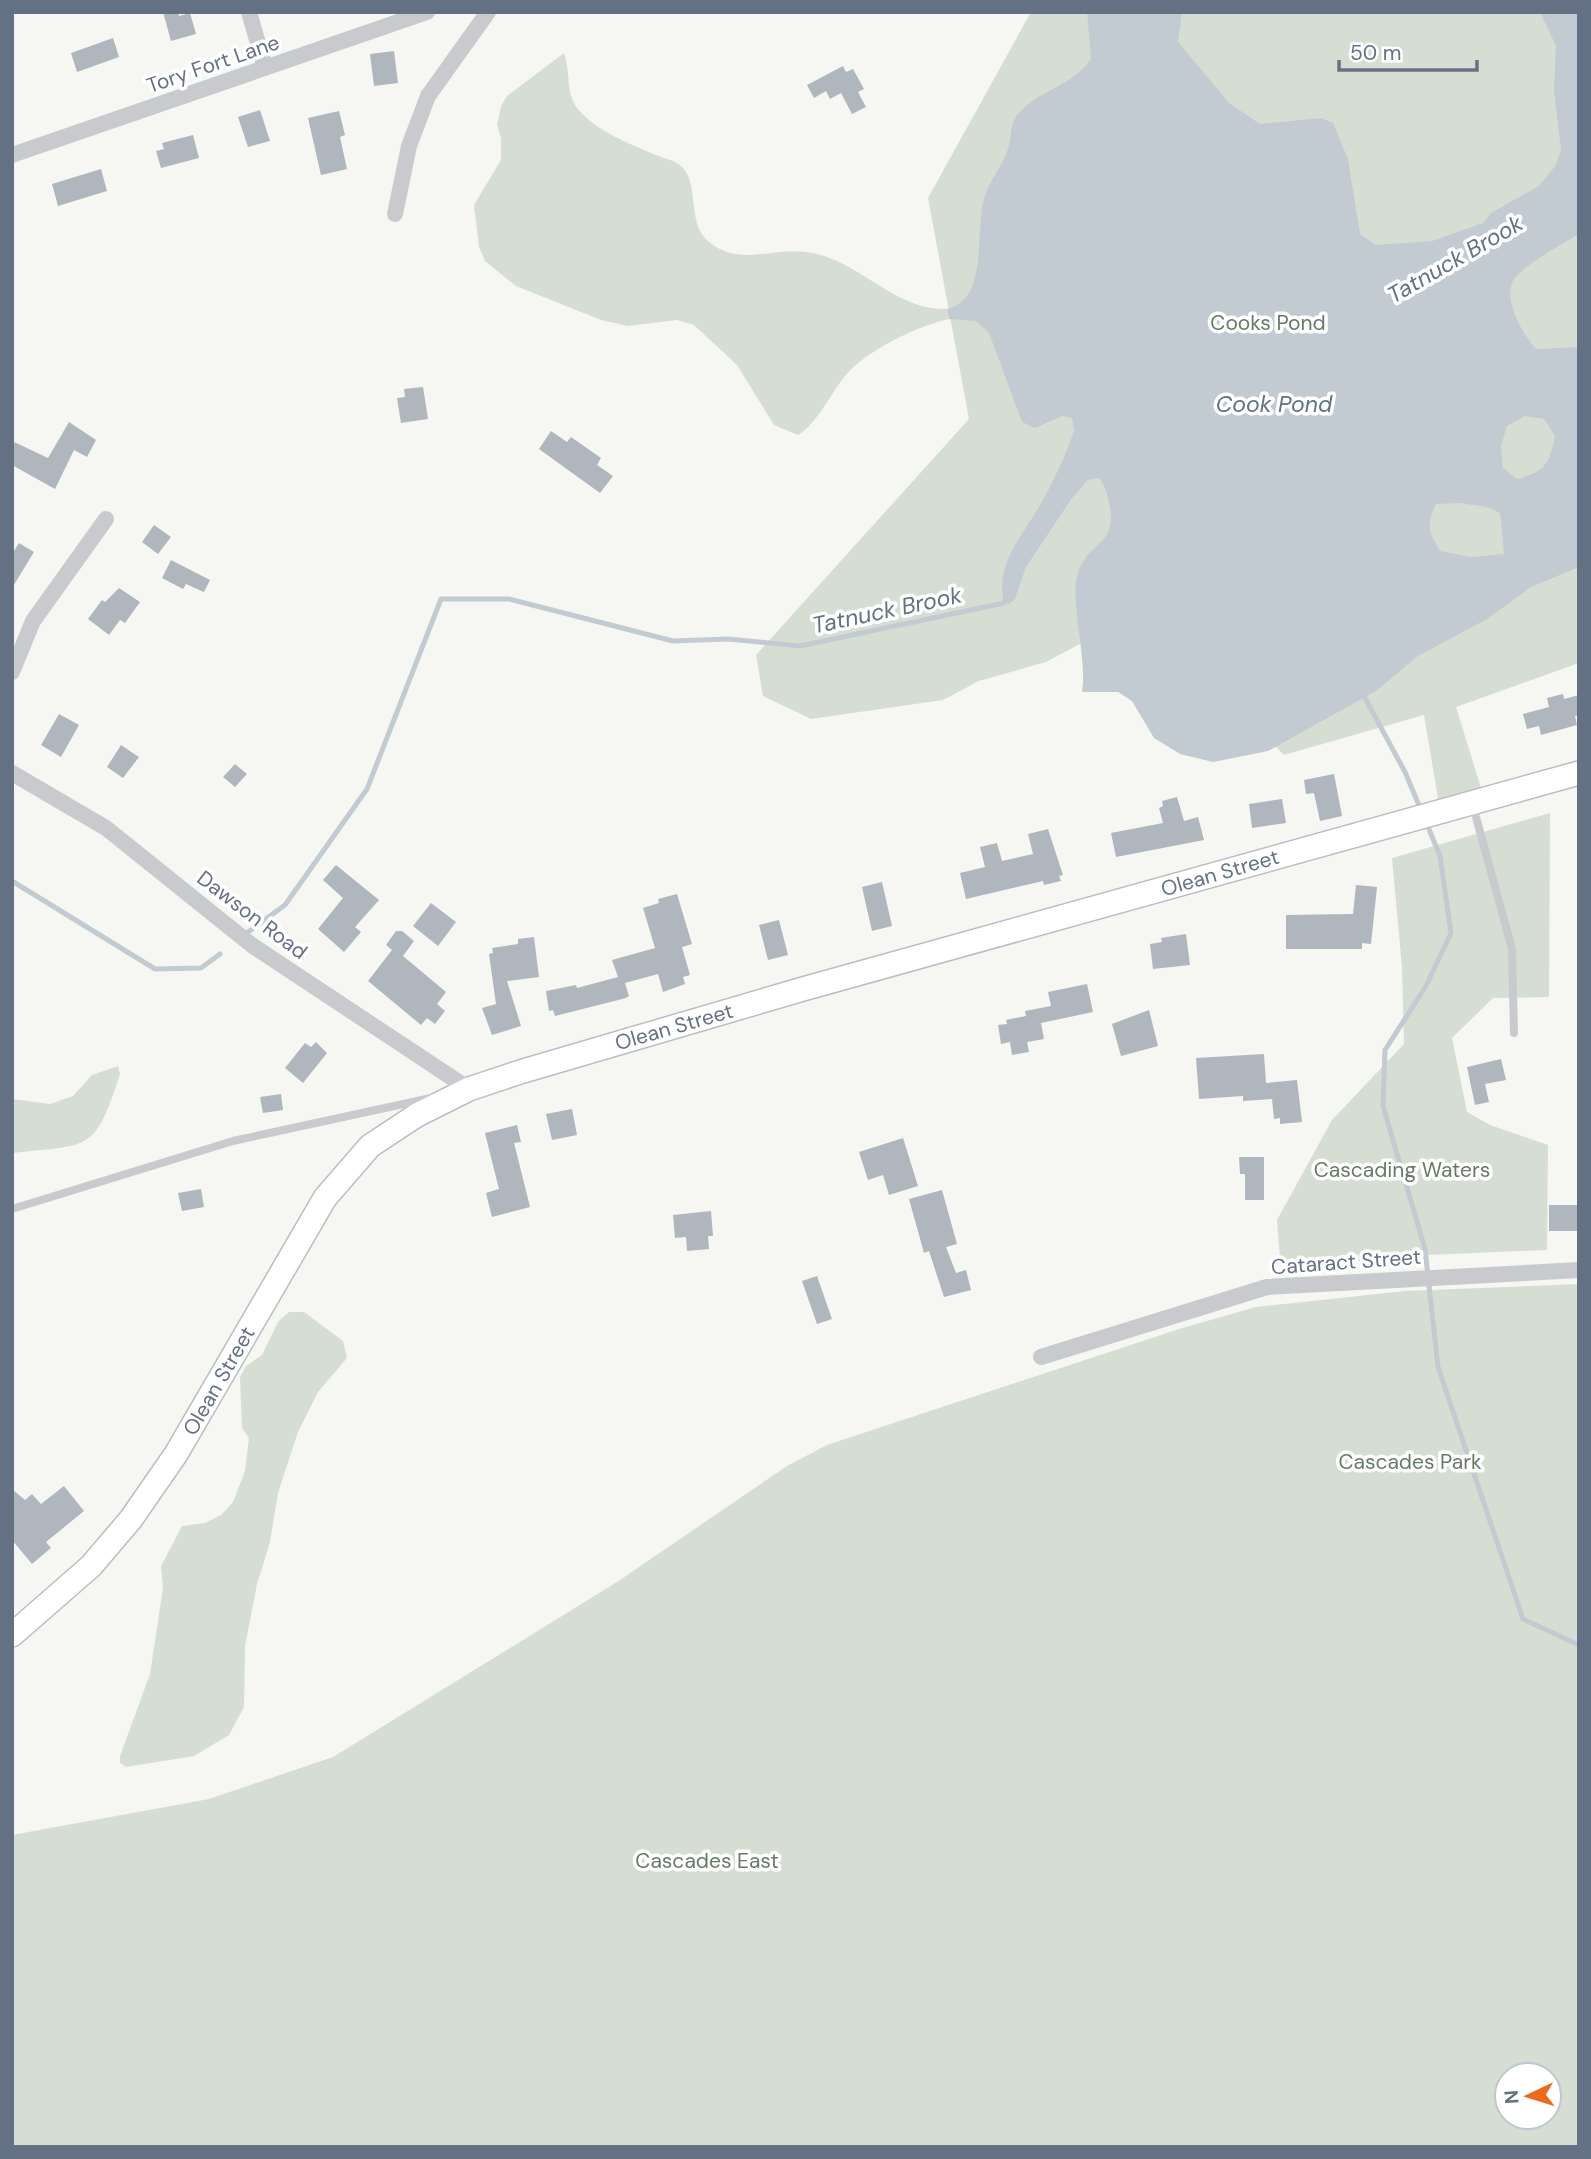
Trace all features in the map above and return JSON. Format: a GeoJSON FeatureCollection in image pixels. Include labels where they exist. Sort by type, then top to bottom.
{"type":"FeatureCollection","features":[{"type":"Feature","properties":{"kind":"street"},"geometry":{"type":"LineString","coordinates":[[248,12],[265,68]]}},
{"type":"Feature","properties":{"kind":"street","name":"Tory Fort Lane"},"geometry":{"type":"LineString","coordinates":[[12,155],[427,12]]}},
{"type":"Feature","properties":{"kind":"street"},"geometry":{"type":"LineString","coordinates":[[395,215],[409,146],[428,96],[488,12]]}},
{"type":"Feature","properties":{"kind":"street"},"geometry":{"type":"LineString","coordinates":[[12,672],[33,621],[106,519]]}},
{"type":"Feature","properties":{"kind":"street","name":"Dawson Road"},"geometry":{"type":"LineString","coordinates":[[12,773],[106,828],[253,946],[468,1089]]}},
{"type":"Feature","properties":{"kind":"street","name":"Olean Street"},"geometry":{"type":"LineString","coordinates":[[12,1635],[91,1566],[149,1495],[325,1198],[352,1165],[392,1129],[468,1089],[803,989],[1579,773]]}},
{"type":"Feature","properties":{"kind":"street","name":"Cataract Street"},"geometry":{"type":"LineString","coordinates":[[1041,1357],[1266,1287],[1579,1269]]}},
{"type":"Feature","properties":{"kind":"lane"},"geometry":{"type":"LineString","coordinates":[[1472,803],[1512,949],[1514,1033]]}},
{"type":"Feature","properties":{"kind":"lane"},"geometry":{"type":"LineString","coordinates":[[12,1209],[233,1141],[468,1089]]}},
{"type":"Feature","properties":{"kind":"green space","name":"Cook Pond"},"geometry":{"type":"Polygon","coordinates":[[[1031,12],[1579,12],[1579,663],[1456,707],[1482,791],[1439,804],[1424,715],[1284,755],[1209,680],[1091,638],[1046,662],[979,681],[943,700],[811,719],[763,696],[756,655],[969,419],[928,198],[1031,12]]]}},
{"type":"Feature","properties":{"kind":"green space"},"geometry":{"type":"Polygon","coordinates":[[[564,53],[571,96],[585,117],[614,136],[678,163],[686,172],[697,224],[709,242],[720,249],[744,255],[794,251],[826,257],[910,302],[947,309],[949,319],[908,333],[879,348],[854,366],[818,416],[798,435],[774,425],[737,365],[694,325],[677,320],[628,326],[601,320],[516,286],[485,261],[479,247],[474,205],[501,160],[501,138],[497,125],[501,106],[507,96],[564,53]]]}},
{"type":"Feature","properties":{"kind":"green space","name":"Cascading Waters"},"geometry":{"type":"Polygon","coordinates":[[[1550,813],[1549,997],[1493,998],[1452,1038],[1467,1112],[1490,1125],[1548,1145],[1547,1250],[1402,1256],[1281,1271],[1277,1220],[1332,1120],[1404,1044],[1402,968],[1392,858],[1550,813]]]}},
{"type":"Feature","properties":{"kind":"green space"},"geometry":{"type":"Polygon","coordinates":[[[118,1066],[120,1074],[111,1100],[95,1131],[86,1140],[59,1148],[12,1153],[12,1099],[50,1104],[73,1096],[92,1075],[118,1066]]]}},
{"type":"Feature","properties":{"kind":"green space"},"geometry":{"type":"Polygon","coordinates":[[[1579,1284],[1579,2147],[12,2147],[12,1835],[209,1799],[333,1757],[617,1582],[787,1466],[827,1445],[1179,1329],[1256,1307],[1405,1291],[1579,1284]]]}},
{"type":"Feature","properties":{"kind":"green space"},"geometry":{"type":"Polygon","coordinates":[[[289,1312],[304,1312],[343,1341],[347,1358],[318,1392],[298,1432],[278,1493],[270,1542],[257,1584],[245,1646],[244,1707],[229,1735],[194,1756],[126,1767],[120,1763],[120,1756],[150,1674],[163,1588],[161,1566],[182,1526],[205,1523],[221,1515],[233,1502],[245,1471],[249,1438],[242,1428],[240,1377],[246,1366],[262,1355],[278,1322],[289,1312]]]}},
{"type":"Feature","properties":{"kind":"water","name":"Cook Pond"},"geometry":{"type":"Polygon","coordinates":[[[1087,12],[1182,12],[1178,42],[1229,103],[1260,124],[1321,118],[1333,123],[1348,159],[1360,234],[1376,245],[1432,241],[1483,223],[1491,213],[1539,186],[1556,165],[1561,150],[1554,91],[1556,46],[1540,12],[1579,12],[1579,234],[1523,270],[1512,283],[1510,292],[1516,319],[1536,349],[1579,347],[1579,567],[1531,587],[1487,619],[1418,656],[1376,691],[1268,751],[1213,762],[1180,754],[1154,738],[1132,701],[1118,692],[1082,692],[1077,579],[1085,558],[1106,536],[1111,520],[1107,496],[1099,478],[1088,480],[1072,498],[1026,567],[1015,599],[1009,604],[1004,603],[1002,588],[1007,562],[1060,466],[1074,431],[1072,418],[1062,416],[1035,428],[1022,422],[989,333],[976,321],[949,319],[947,309],[961,303],[970,291],[975,277],[982,207],[988,187],[1008,149],[1015,118],[1035,99],[1075,76],[1091,59],[1087,12]],[[1525,416],[1507,426],[1501,446],[1503,468],[1517,479],[1540,470],[1548,460],[1555,436],[1544,419],[1525,416]],[[1459,503],[1436,504],[1433,511],[1430,528],[1440,551],[1471,557],[1504,554],[1500,513],[1488,507],[1459,503]]]}},
{"type":"Feature","properties":{"kind":"building"},"geometry":{"type":"Polygon","coordinates":[[[163,12],[178,12],[179,16],[190,13],[196,34],[171,41],[163,12]]]}},
{"type":"Feature","properties":{"kind":"building"},"geometry":{"type":"Polygon","coordinates":[[[113,38],[119,57],[77,72],[71,53],[113,38]]]}},
{"type":"Feature","properties":{"kind":"building"},"geometry":{"type":"Polygon","coordinates":[[[394,51],[398,83],[374,86],[370,54],[394,51]]]}},
{"type":"Feature","properties":{"kind":"building"},"geometry":{"type":"Polygon","coordinates":[[[843,66],[846,72],[853,69],[864,89],[858,92],[866,107],[852,114],[841,93],[830,99],[826,91],[814,98],[807,85],[843,66]]]}},
{"type":"Feature","properties":{"kind":"building"},"geometry":{"type":"Polygon","coordinates":[[[260,110],[270,141],[248,147],[238,117],[260,110]]]}},
{"type":"Feature","properties":{"kind":"building"},"geometry":{"type":"Polygon","coordinates":[[[339,111],[345,135],[340,137],[347,169],[321,175],[308,118],[339,111]]]}},
{"type":"Feature","properties":{"kind":"building"},"geometry":{"type":"Polygon","coordinates":[[[193,135],[199,158],[161,168],[156,151],[164,149],[162,143],[193,135]]]}},
{"type":"Feature","properties":{"kind":"building"},"geometry":{"type":"Polygon","coordinates":[[[101,169],[107,191],[58,206],[52,184],[101,169]]]}},
{"type":"Feature","properties":{"kind":"building"},"geometry":{"type":"Polygon","coordinates":[[[423,387],[428,419],[401,423],[397,398],[405,397],[404,389],[423,387]]]}},
{"type":"Feature","properties":{"kind":"building"},"geometry":{"type":"Polygon","coordinates":[[[69,422],[96,440],[87,457],[74,450],[55,489],[12,465],[12,441],[48,458],[69,422]]]}},
{"type":"Feature","properties":{"kind":"building"},"geometry":{"type":"Polygon","coordinates":[[[551,431],[567,442],[571,437],[601,458],[597,465],[613,476],[600,493],[539,449],[551,431]]]}},
{"type":"Feature","properties":{"kind":"building"},"geometry":{"type":"Polygon","coordinates":[[[154,525],[171,537],[158,554],[142,542],[154,525]]]}},
{"type":"Feature","properties":{"kind":"building"},"geometry":{"type":"Polygon","coordinates":[[[19,543],[34,552],[12,588],[12,554],[19,543]]]}},
{"type":"Feature","properties":{"kind":"building"},"geometry":{"type":"Polygon","coordinates":[[[171,560],[210,580],[204,592],[186,584],[183,589],[162,578],[171,560]]]}},
{"type":"Feature","properties":{"kind":"building"},"geometry":{"type":"Polygon","coordinates":[[[119,588],[140,602],[125,623],[120,620],[109,635],[88,619],[102,600],[105,602],[119,588]]]}},
{"type":"Feature","properties":{"kind":"building"},"geometry":{"type":"Polygon","coordinates":[[[1563,694],[1564,699],[1579,695],[1579,715],[1575,716],[1577,725],[1541,735],[1539,726],[1527,729],[1523,714],[1549,707],[1547,698],[1563,694]]]}},
{"type":"Feature","properties":{"kind":"building"},"geometry":{"type":"Polygon","coordinates":[[[59,714],[79,725],[61,757],[41,745],[59,714]]]}},
{"type":"Feature","properties":{"kind":"building"},"geometry":{"type":"Polygon","coordinates":[[[121,745],[139,757],[123,778],[107,767],[121,745]]]}},
{"type":"Feature","properties":{"kind":"building"},"geometry":{"type":"Polygon","coordinates":[[[235,764],[247,774],[235,787],[223,777],[235,764]]]}},
{"type":"Feature","properties":{"kind":"building"},"geometry":{"type":"Polygon","coordinates":[[[1334,774],[1342,816],[1320,821],[1314,793],[1306,794],[1304,780],[1334,774]]]}},
{"type":"Feature","properties":{"kind":"building"},"geometry":{"type":"Polygon","coordinates":[[[1177,797],[1184,821],[1198,817],[1204,840],[1116,857],[1111,833],[1163,823],[1159,808],[1163,806],[1162,801],[1177,797]]]}},
{"type":"Feature","properties":{"kind":"building"},"geometry":{"type":"Polygon","coordinates":[[[1282,799],[1286,823],[1252,828],[1249,804],[1282,799]]]}},
{"type":"Feature","properties":{"kind":"building"},"geometry":{"type":"Polygon","coordinates":[[[1048,829],[1063,875],[1059,876],[1061,881],[1044,885],[1043,881],[966,899],[960,873],[985,867],[980,847],[997,843],[1002,861],[1033,854],[1028,834],[1048,829]]]}},
{"type":"Feature","properties":{"kind":"building"},"geometry":{"type":"Polygon","coordinates":[[[336,865],[379,900],[355,927],[361,932],[344,952],[318,929],[343,898],[323,880],[336,865]]]}},
{"type":"Feature","properties":{"kind":"building"},"geometry":{"type":"Polygon","coordinates":[[[882,882],[892,926],[872,931],[862,887],[882,882]]]}},
{"type":"Feature","properties":{"kind":"building"},"geometry":{"type":"Polygon","coordinates":[[[1356,885],[1377,887],[1371,944],[1362,943],[1362,949],[1286,949],[1286,915],[1353,914],[1356,885]]]}},
{"type":"Feature","properties":{"kind":"building"},"geometry":{"type":"Polygon","coordinates":[[[677,894],[692,944],[682,947],[690,975],[683,977],[685,984],[663,992],[658,974],[625,983],[629,996],[626,998],[555,1016],[553,1010],[549,1011],[546,991],[576,985],[577,988],[618,977],[612,960],[655,948],[643,908],[659,903],[658,899],[677,894]]]}},
{"type":"Feature","properties":{"kind":"building"},"geometry":{"type":"Polygon","coordinates":[[[431,903],[456,922],[438,946],[413,926],[431,903]]]}},
{"type":"Feature","properties":{"kind":"building"},"geometry":{"type":"Polygon","coordinates":[[[779,920],[788,955],[768,960],[759,925],[779,920]]]}},
{"type":"Feature","properties":{"kind":"building"},"geometry":{"type":"Polygon","coordinates":[[[396,931],[402,931],[414,941],[403,956],[446,992],[437,1004],[445,1011],[435,1024],[427,1018],[421,1025],[368,981],[392,950],[386,945],[396,931]]]}},
{"type":"Feature","properties":{"kind":"building"},"geometry":{"type":"Polygon","coordinates":[[[1186,934],[1190,965],[1153,969],[1150,944],[1162,942],[1161,938],[1186,934]]]}},
{"type":"Feature","properties":{"kind":"building"},"geometry":{"type":"Polygon","coordinates":[[[534,937],[539,977],[507,981],[521,1026],[492,1035],[482,1008],[496,1004],[489,954],[493,953],[492,948],[518,944],[518,939],[534,937]]]}},
{"type":"Feature","properties":{"kind":"building"},"geometry":{"type":"Polygon","coordinates":[[[1087,984],[1093,1012],[1041,1023],[1044,1039],[1027,1042],[1029,1052],[1012,1055],[1010,1042],[1001,1044],[998,1025],[1007,1024],[1006,1020],[1026,1016],[1025,1011],[1051,1006],[1048,992],[1087,984]]]}},
{"type":"Feature","properties":{"kind":"building"},"geometry":{"type":"Polygon","coordinates":[[[1149,1010],[1158,1046],[1121,1056],[1112,1024],[1149,1010]]]}},
{"type":"Feature","properties":{"kind":"building"},"geometry":{"type":"Polygon","coordinates":[[[316,1042],[327,1053],[303,1083],[285,1068],[305,1043],[311,1047],[316,1042]]]}},
{"type":"Feature","properties":{"kind":"building"},"geometry":{"type":"Polygon","coordinates":[[[1264,1054],[1266,1083],[1297,1080],[1302,1122],[1280,1124],[1280,1118],[1274,1119],[1272,1099],[1243,1101],[1243,1096],[1199,1099],[1196,1058],[1264,1054]]]}},
{"type":"Feature","properties":{"kind":"building"},"geometry":{"type":"Polygon","coordinates":[[[1501,1059],[1506,1080],[1485,1084],[1489,1102],[1475,1105],[1467,1067],[1501,1059]]]}},
{"type":"Feature","properties":{"kind":"building"},"geometry":{"type":"Polygon","coordinates":[[[281,1094],[283,1110],[263,1113],[260,1097],[281,1094]]]}},
{"type":"Feature","properties":{"kind":"building"},"geometry":{"type":"Polygon","coordinates":[[[572,1109],[577,1135],[552,1140],[546,1114],[572,1109]]]}},
{"type":"Feature","properties":{"kind":"building"},"geometry":{"type":"Polygon","coordinates":[[[517,1125],[521,1142],[514,1143],[530,1207],[492,1217],[486,1193],[499,1189],[485,1133],[517,1125]]]}},
{"type":"Feature","properties":{"kind":"building"},"geometry":{"type":"Polygon","coordinates":[[[903,1138],[918,1186],[889,1195],[883,1175],[868,1180],[859,1152],[903,1138]]]}},
{"type":"Feature","properties":{"kind":"building"},"geometry":{"type":"Polygon","coordinates":[[[1239,1157],[1264,1157],[1264,1200],[1245,1200],[1245,1174],[1240,1174],[1239,1157]]]}},
{"type":"Feature","properties":{"kind":"building"},"geometry":{"type":"Polygon","coordinates":[[[201,1189],[204,1207],[182,1211],[178,1193],[201,1189]]]}},
{"type":"Feature","properties":{"kind":"building"},"geometry":{"type":"Polygon","coordinates":[[[942,1190],[957,1244],[946,1247],[956,1273],[966,1270],[971,1290],[944,1297],[929,1251],[924,1253],[909,1199],[942,1190]]]}},
{"type":"Feature","properties":{"kind":"building"},"geometry":{"type":"Polygon","coordinates":[[[1549,1205],[1579,1205],[1579,1231],[1549,1231],[1549,1205]]]}},
{"type":"Feature","properties":{"kind":"building"},"geometry":{"type":"Polygon","coordinates":[[[711,1211],[713,1236],[708,1236],[709,1249],[687,1251],[686,1237],[675,1238],[673,1215],[711,1211]]]}},
{"type":"Feature","properties":{"kind":"building"},"geometry":{"type":"Polygon","coordinates":[[[817,1276],[832,1319],[817,1324],[802,1281],[817,1276]]]}},
{"type":"Feature","properties":{"kind":"building"},"geometry":{"type":"Polygon","coordinates":[[[64,1486],[84,1511],[46,1542],[51,1548],[32,1564],[12,1540],[12,1489],[25,1500],[32,1494],[41,1504],[64,1486]]]}},
{"type":"Feature","properties":{"kind":"waterway","name":"Tatnuck Brook"},"geometry":{"type":"LineString","coordinates":[[248,932],[285,905],[367,789],[441,599],[509,599],[673,641],[728,639],[800,646],[1004,603],[1006,599]]}},
{"type":"Feature","properties":{"kind":"waterway"},"geometry":{"type":"LineString","coordinates":[[1365,698],[1405,772],[1421,810]]}},
{"type":"Feature","properties":{"kind":"waterway"},"geometry":{"type":"LineString","coordinates":[[1426,822],[1440,856],[1451,933],[1426,986],[1385,1050],[1383,1106],[1425,1249],[1438,1367],[1523,1619],[1579,1645]]}},
{"type":"Feature","properties":{"kind":"waterway","name":"Tatnuck Brook"},"geometry":{"type":"LineString","coordinates":[[12,881],[155,969],[201,968],[220,954]]}},
{"type":"Feature","properties":{"kind":"park label","name":"Cooks Pond"},"geometry":{"type":"Point","coordinates":[1268,323]}},
{"type":"Feature","properties":{"kind":"park label","name":"Cascades Park"},"geometry":{"type":"Point","coordinates":[1410,1462]}},
{"type":"Feature","properties":{"kind":"park label","name":"Cascades East"},"geometry":{"type":"Point","coordinates":[707,1861]}}]}
